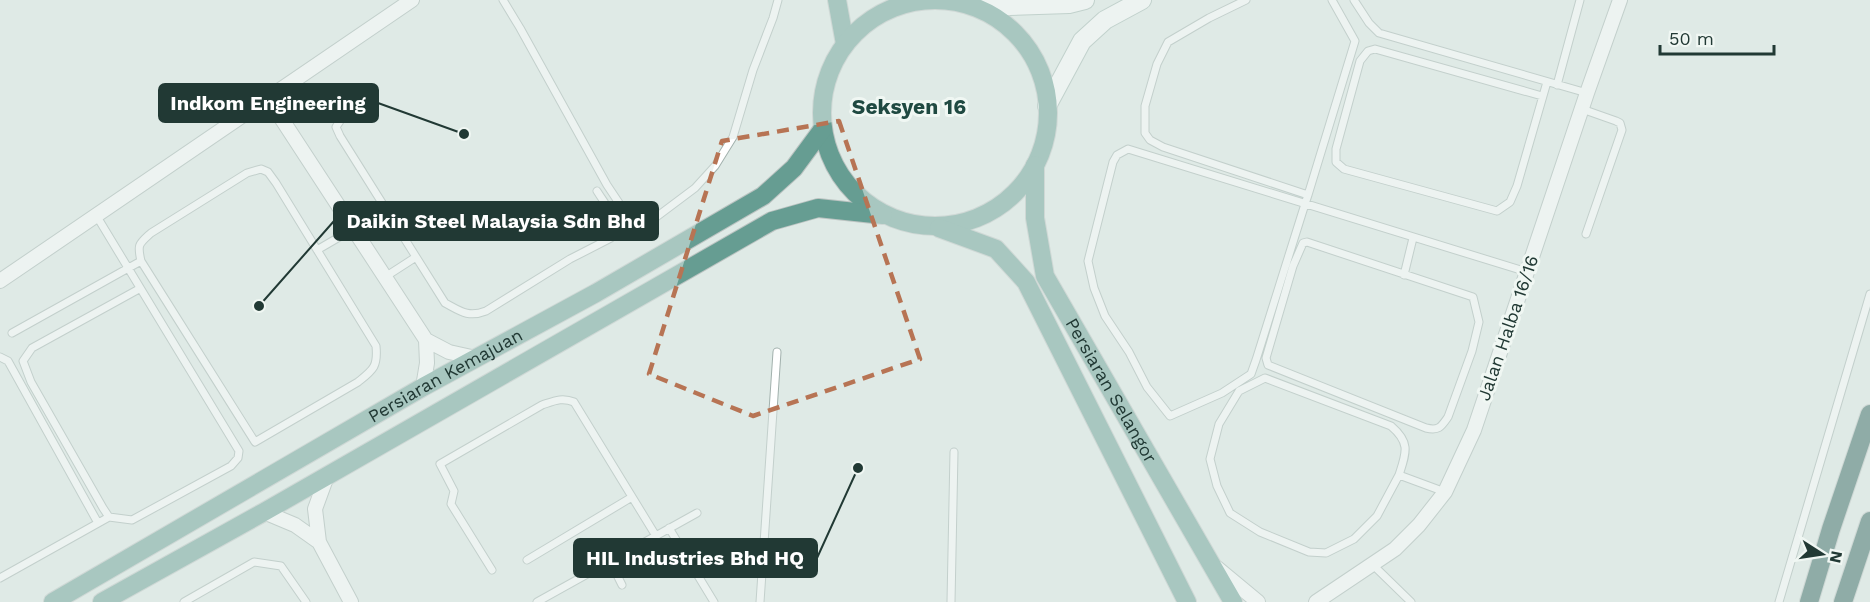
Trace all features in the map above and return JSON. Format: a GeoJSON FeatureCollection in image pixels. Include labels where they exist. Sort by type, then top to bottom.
{"type":"FeatureCollection","features":[{"type":"Feature","properties":{"kind":"highway"},"geometry":{"type":"LineString","coordinates":[[1809,602],[1870,414]]}},
{"type":"Feature","properties":{"kind":"highway"},"geometry":{"type":"LineString","coordinates":[[1843,602],[1870,521]]}},
{"type":"Feature","properties":{"kind":"main road"},"geometry":{"type":"LineString","coordinates":[[837,0],[845,44]]}},
{"type":"Feature","properties":{"kind":"main road"},"geometry":{"type":"LineString","coordinates":[[921,0],[949,0],[975,7],[1003,23],[1026,46],[1041,74],[1047,106],[1045,136],[1035,165],[1018,190],[994,210],[966,223],[936,227],[909,224],[883,215],[854,194],[833,164],[822,130],[822,99],[830,70],[845,44],[866,23],[892,8],[921,0]]}},
{"type":"Feature","properties":{"kind":"main road","name":"Persiaran Kemajuan"},"geometry":{"type":"LineString","coordinates":[[53,602],[84,593],[423,387],[596,293],[764,196],[794,168],[822,130]]}},
{"type":"Feature","properties":{"kind":"main road","name":"Persiaran Selangor"},"geometry":{"type":"LineString","coordinates":[[1035,165],[1035,218],[1045,276],[1233,602]]}},
{"type":"Feature","properties":{"kind":"main road","name":"Persiaran Kemajuan"},"geometry":{"type":"LineString","coordinates":[[102,602],[264,512],[772,221],[818,208],[883,215]]}},
{"type":"Feature","properties":{"kind":"main road","name":"Persiaran Selangor"},"geometry":{"type":"LineString","coordinates":[[936,227],[996,249],[1026,282],[1187,602]]}},
{"type":"Feature","properties":{"kind":"street"},"geometry":{"type":"LineString","coordinates":[[0,281],[412,0]]}},
{"type":"Feature","properties":{"kind":"street"},"geometry":{"type":"LineString","coordinates":[[975,7],[1069,4],[1085,0]]}},
{"type":"Feature","properties":{"kind":"street"},"geometry":{"type":"LineString","coordinates":[[1047,106],[1082,41],[1105,20],[1142,0]]}},
{"type":"Feature","properties":{"kind":"street","name":"Jalan Halba 16/16"},"geometry":{"type":"LineString","coordinates":[[1316,602],[1395,549],[1419,525],[1445,492],[1474,430],[1620,0]]}},
{"type":"Feature","properties":{"kind":"street"},"geometry":{"type":"LineString","coordinates":[[268,98],[426,340],[449,352],[476,358]]}},
{"type":"Feature","properties":{"kind":"street"},"geometry":{"type":"LineString","coordinates":[[423,387],[427,363],[426,340]]}},
{"type":"Feature","properties":{"kind":"street"},"geometry":{"type":"LineString","coordinates":[[327,476],[315,509],[319,542],[351,602]]}},
{"type":"Feature","properties":{"kind":"street"},"geometry":{"type":"LineString","coordinates":[[264,512],[295,525],[319,542]]}},
{"type":"Feature","properties":{"kind":"street"},"geometry":{"type":"LineString","coordinates":[[1213,565],[1258,602]]}},
{"type":"Feature","properties":{"kind":"lane"},"geometry":{"type":"LineString","coordinates":[[503,0],[607,185],[629,218],[638,223],[651,221],[695,188],[715,166],[733,137],[753,70],[778,0]]}},
{"type":"Feature","properties":{"kind":"lane"},"geometry":{"type":"LineString","coordinates":[[1246,0],[1168,42],[1157,64],[1145,106],[1145,133],[1150,140],[1163,147],[1308,195]]}},
{"type":"Feature","properties":{"kind":"lane"},"geometry":{"type":"LineString","coordinates":[[1332,0],[1355,41],[1308,195],[1305,204],[1251,374],[1222,393],[1170,416],[1147,387],[1129,352],[1105,316],[1094,288],[1088,261],[1107,184],[1117,155],[1128,149],[1305,204],[1413,238],[1527,272]]}},
{"type":"Feature","properties":{"kind":"lane"},"geometry":{"type":"LineString","coordinates":[[1354,0],[1369,23],[1379,33],[1587,93]]}},
{"type":"Feature","properties":{"kind":"lane"},"geometry":{"type":"LineString","coordinates":[[1557,85],[1580,0]]}},
{"type":"Feature","properties":{"kind":"lane"},"geometry":{"type":"LineString","coordinates":[[1542,96],[1375,49],[1368,51],[1360,61],[1336,149],[1336,162],[1344,169],[1497,211],[1509,202],[1517,186],[1547,82]]}},
{"type":"Feature","properties":{"kind":"lane"},"geometry":{"type":"LineString","coordinates":[[1582,109],[1617,121],[1622,130],[1586,234]]}},
{"type":"Feature","properties":{"kind":"lane"},"geometry":{"type":"LineString","coordinates":[[340,121],[336,127],[340,136],[445,303],[463,313],[476,315],[486,311],[570,259],[611,238],[615,225],[613,217],[597,191]]}},
{"type":"Feature","properties":{"kind":"lane"},"geometry":{"type":"LineString","coordinates":[[261,170],[268,172],[276,183],[317,250],[376,346],[377,360],[372,371],[358,382],[255,442],[141,261],[138,249],[140,243],[151,233],[247,173],[261,170]]}},
{"type":"Feature","properties":{"kind":"lane"},"geometry":{"type":"LineString","coordinates":[[0,578],[109,517],[132,520],[231,466],[238,458],[239,451],[96,215]]}},
{"type":"Feature","properties":{"kind":"lane"},"geometry":{"type":"LineString","coordinates":[[317,250],[353,229]]}},
{"type":"Feature","properties":{"kind":"lane"},"geometry":{"type":"LineString","coordinates":[[1404,276],[1413,238]]}},
{"type":"Feature","properties":{"kind":"lane"},"geometry":{"type":"LineString","coordinates":[[1307,242],[1404,276],[1464,293],[1473,297],[1476,307],[1479,322],[1472,351],[1448,417],[1442,426],[1434,430],[1426,428],[1268,364],[1266,358],[1293,266],[1303,243],[1307,242]]}},
{"type":"Feature","properties":{"kind":"lane"},"geometry":{"type":"LineString","coordinates":[[385,277],[416,257]]}},
{"type":"Feature","properties":{"kind":"lane"},"geometry":{"type":"LineString","coordinates":[[12,333],[141,261]]}},
{"type":"Feature","properties":{"kind":"lane"},"geometry":{"type":"LineString","coordinates":[[109,517],[32,382],[23,361],[32,348],[140,289]]}},
{"type":"Feature","properties":{"kind":"lane"},"geometry":{"type":"LineString","coordinates":[[1779,602],[1870,294]]}},
{"type":"Feature","properties":{"kind":"lane"},"geometry":{"type":"LineString","coordinates":[[760,602],[777,352]]}},
{"type":"Feature","properties":{"kind":"lane"},"geometry":{"type":"LineString","coordinates":[[0,357],[8,361],[98,523]]}},
{"type":"Feature","properties":{"kind":"lane"},"geometry":{"type":"LineString","coordinates":[[1265,378],[1391,426],[1402,435],[1406,453],[1398,475],[1377,516],[1354,539],[1326,553],[1309,552],[1260,532],[1230,513],[1217,486],[1210,459],[1219,424],[1239,392],[1265,378]]}},
{"type":"Feature","properties":{"kind":"lane"},"geometry":{"type":"LineString","coordinates":[[492,570],[451,504],[454,491],[440,464],[542,405],[559,399],[574,402],[656,536]]}},
{"type":"Feature","properties":{"kind":"lane"},"geometry":{"type":"LineString","coordinates":[[951,602],[954,452]]}},
{"type":"Feature","properties":{"kind":"lane"},"geometry":{"type":"LineString","coordinates":[[1398,475],[1445,492]]}},
{"type":"Feature","properties":{"kind":"lane"},"geometry":{"type":"LineString","coordinates":[[526,560],[632,497]]}},
{"type":"Feature","properties":{"kind":"lane"},"geometry":{"type":"LineString","coordinates":[[537,602],[697,513]]}},
{"type":"Feature","properties":{"kind":"lane"},"geometry":{"type":"LineString","coordinates":[[669,528],[714,602]]}},
{"type":"Feature","properties":{"kind":"lane"},"geometry":{"type":"LineString","coordinates":[[609,561],[622,585]]}},
{"type":"Feature","properties":{"kind":"lane"},"geometry":{"type":"LineString","coordinates":[[184,602],[254,562],[281,566],[306,602]]}},
{"type":"Feature","properties":{"kind":"lane"},"geometry":{"type":"LineString","coordinates":[[1373,565],[1411,602]]}},
{"type":"Feature","properties":{"kind":"highlighted area"},"geometry":{"type":"Polygon","coordinates":[[[839,121],[920,359],[753,416],[649,374],[722,141],[839,121]]]}},
{"type":"Feature","properties":{"kind":"place","name":"Indkom Engineering"},"geometry":{"type":"Point","coordinates":[464,134]}},
{"type":"Feature","properties":{"kind":"place","name":"Daikin Steel Malaysia Sdn Bhd"},"geometry":{"type":"Point","coordinates":[259,306]}},
{"type":"Feature","properties":{"kind":"place","name":"HIL Industries Bhd HQ"},"geometry":{"type":"Point","coordinates":[858,468]}},
{"type":"Feature","properties":{"kind":"district","name":"Seksyen 16"},"geometry":{"type":"Point","coordinates":[909,107]}}]}
